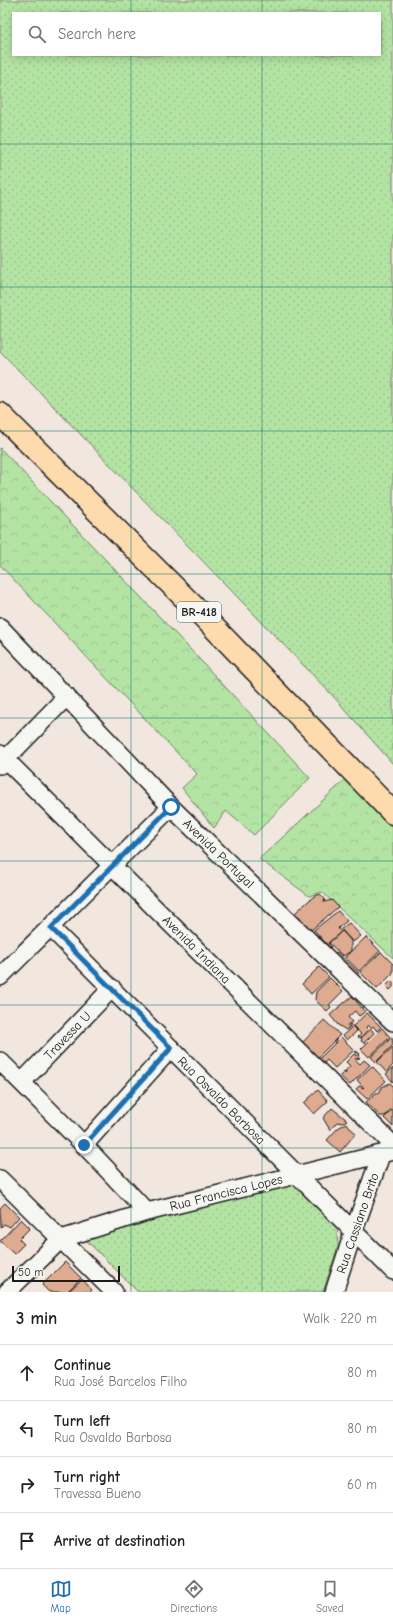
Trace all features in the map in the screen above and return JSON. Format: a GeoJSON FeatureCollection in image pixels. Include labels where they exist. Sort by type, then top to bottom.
{"type":"FeatureCollection","features":[{"type":"Feature","properties":{"kind":"main road","name":"BR-418"},"geometry":{"type":"LineString","coordinates":[[0,414],[198,612],[393,813]]}},
{"type":"Feature","properties":{"kind":"street","name":"Avenida Portugal"},"geometry":{"type":"LineString","coordinates":[[0,627],[171,807],[393,1022]]}},
{"type":"Feature","properties":{"kind":"street"},"geometry":{"type":"LineString","coordinates":[[2,760],[67,696]]}},
{"type":"Feature","properties":{"kind":"street","name":"Avenida Indiana"},"geometry":{"type":"LineString","coordinates":[[2,760],[113,866],[389,1150]]}},
{"type":"Feature","properties":{"kind":"street"},"geometry":{"type":"LineString","coordinates":[[0,977],[51,928],[171,807]]}},
{"type":"Feature","properties":{"kind":"street","name":"Rua Osvaldo Barbosa"},"geometry":{"type":"LineString","coordinates":[[51,928],[296,1175],[354,1230],[393,1271]]}},
{"type":"Feature","properties":{"kind":"street","name":"Travessa U"},"geometry":{"type":"LineString","coordinates":[[22,1082],[112,988]]}},
{"type":"Feature","properties":{"kind":"street"},"geometry":{"type":"LineString","coordinates":[[84,1145],[171,1048]]}},
{"type":"Feature","properties":{"kind":"street"},"geometry":{"type":"LineString","coordinates":[[0,1061],[148,1212]]}},
{"type":"Feature","properties":{"kind":"street","name":"Rua Francisca Lopes"},"geometry":{"type":"LineString","coordinates":[[61,1239],[148,1212],[389,1150]]}},
{"type":"Feature","properties":{"kind":"street","name":"Rua Cassiano Brito"},"geometry":{"type":"LineString","coordinates":[[334,1292],[354,1230],[389,1150]]}},
{"type":"Feature","properties":{"kind":"street"},"geometry":{"type":"LineString","coordinates":[[0,1179],[114,1292]]}},
{"type":"Feature","properties":{"kind":"street"},"geometry":{"type":"LineString","coordinates":[[7,1292],[61,1239]]}},
{"type":"Feature","properties":{"kind":"green space"},"geometry":{"type":"Polygon","coordinates":[[[0,0],[393,0],[393,764],[333,696],[0,351],[0,0]]]}},
{"type":"Feature","properties":{"kind":"green space"},"geometry":{"type":"Polygon","coordinates":[[[0,448],[310,778],[254,835],[226,811],[214,828],[182,788],[197,774],[0,565],[0,448]]]}},
{"type":"Feature","properties":{"kind":"green space"},"geometry":{"type":"Polygon","coordinates":[[[346,779],[393,828],[393,958],[322,892],[309,896],[259,859],[346,779]]]}},
{"type":"Feature","properties":{"kind":"green space"},"geometry":{"type":"Polygon","coordinates":[[[292,1180],[337,1221],[338,1247],[323,1292],[138,1292],[84,1238],[292,1180]]]}},
{"type":"Feature","properties":{"kind":"building"},"geometry":{"type":"Polygon","coordinates":[[[320,894],[325,899],[324,902],[332,900],[338,907],[310,931],[295,913],[313,897],[320,894]]]}},
{"type":"Feature","properties":{"kind":"building"},"geometry":{"type":"Polygon","coordinates":[[[338,911],[347,921],[338,928],[341,932],[328,943],[331,947],[330,948],[314,930],[338,911]]]}},
{"type":"Feature","properties":{"kind":"building"},"geometry":{"type":"Polygon","coordinates":[[[349,923],[361,936],[353,942],[341,929],[349,923]]]}},
{"type":"Feature","properties":{"kind":"building"},"geometry":{"type":"Polygon","coordinates":[[[342,931],[351,941],[351,951],[343,956],[329,943],[342,931]]]}},
{"type":"Feature","properties":{"kind":"building"},"geometry":{"type":"Polygon","coordinates":[[[366,937],[380,951],[359,971],[345,957],[366,937]]]}},
{"type":"Feature","properties":{"kind":"building"},"geometry":{"type":"Polygon","coordinates":[[[337,952],[359,973],[357,975],[335,953],[337,952]]]}},
{"type":"Feature","properties":{"kind":"building"},"geometry":{"type":"Polygon","coordinates":[[[381,952],[393,964],[393,973],[377,989],[360,972],[381,952]]]}},
{"type":"Feature","properties":{"kind":"building"},"geometry":{"type":"Polygon","coordinates":[[[319,967],[329,977],[311,994],[302,984],[319,967]]]}},
{"type":"Feature","properties":{"kind":"building"},"geometry":{"type":"Polygon","coordinates":[[[330,978],[343,991],[329,1005],[331,1007],[327,1011],[315,1000],[316,992],[330,978]]]}},
{"type":"Feature","properties":{"kind":"building"},"geometry":{"type":"Polygon","coordinates":[[[391,981],[393,983],[393,987],[390,990],[386,986],[391,981]]]}},
{"type":"Feature","properties":{"kind":"building"},"geometry":{"type":"Polygon","coordinates":[[[352,996],[365,1012],[359,1016],[355,1011],[348,1017],[352,1022],[347,1025],[349,1028],[346,1030],[338,1025],[330,1015],[352,996]]]}},
{"type":"Feature","properties":{"kind":"building"},"geometry":{"type":"Polygon","coordinates":[[[367,1013],[381,1027],[377,1031],[373,1026],[371,1028],[368,1025],[366,1027],[368,1030],[360,1038],[358,1037],[361,1034],[353,1026],[367,1013]]]}},
{"type":"Feature","properties":{"kind":"building"},"geometry":{"type":"Polygon","coordinates":[[[324,1020],[340,1035],[317,1058],[302,1043],[324,1020]]]}},
{"type":"Feature","properties":{"kind":"building"},"geometry":{"type":"Polygon","coordinates":[[[350,1024],[357,1031],[347,1040],[343,1035],[351,1028],[349,1026],[350,1024]]]}},
{"type":"Feature","properties":{"kind":"building"},"geometry":{"type":"Polygon","coordinates":[[[382,1028],[390,1037],[369,1057],[361,1049],[382,1028]]]}},
{"type":"Feature","properties":{"kind":"building"},"geometry":{"type":"Polygon","coordinates":[[[371,1029],[374,1033],[364,1043],[361,1041],[361,1038],[371,1029]]]}},
{"type":"Feature","properties":{"kind":"building"},"geometry":{"type":"Polygon","coordinates":[[[341,1037],[354,1050],[335,1068],[327,1060],[324,1063],[319,1059],[341,1037]]]}},
{"type":"Feature","properties":{"kind":"building"},"geometry":{"type":"Polygon","coordinates":[[[392,1037],[393,1045],[376,1062],[371,1057],[392,1037]]]}},
{"type":"Feature","properties":{"kind":"building"},"geometry":{"type":"Polygon","coordinates":[[[393,1047],[393,1065],[386,1072],[377,1062],[393,1047]]]}},
{"type":"Feature","properties":{"kind":"building"},"geometry":{"type":"Polygon","coordinates":[[[356,1051],[360,1054],[358,1056],[360,1058],[355,1059],[360,1064],[364,1060],[370,1065],[350,1085],[340,1076],[344,1072],[345,1074],[347,1072],[345,1071],[350,1066],[346,1062],[354,1054],[356,1056],[358,1054],[355,1052],[356,1051]]]}},
{"type":"Feature","properties":{"kind":"building"},"geometry":{"type":"Polygon","coordinates":[[[372,1066],[386,1081],[367,1099],[356,1089],[359,1086],[364,1088],[357,1080],[372,1066]]]}},
{"type":"Feature","properties":{"kind":"building"},"geometry":{"type":"Polygon","coordinates":[[[393,1068],[393,1082],[386,1074],[393,1068]]]}},
{"type":"Feature","properties":{"kind":"building"},"geometry":{"type":"Polygon","coordinates":[[[390,1083],[393,1086],[393,1107],[385,1116],[380,1116],[366,1102],[376,1093],[379,1093],[382,1087],[390,1083]]]}},
{"type":"Feature","properties":{"kind":"building"},"geometry":{"type":"Polygon","coordinates":[[[318,1090],[328,1101],[314,1114],[304,1103],[318,1090]]]}},
{"type":"Feature","properties":{"kind":"building"},"geometry":{"type":"Polygon","coordinates":[[[332,1108],[347,1120],[342,1123],[337,1122],[330,1130],[323,1118],[332,1108]]]}},
{"type":"Feature","properties":{"kind":"building"},"geometry":{"type":"Polygon","coordinates":[[[393,1109],[393,1127],[384,1118],[393,1109]]]}},
{"type":"Feature","properties":{"kind":"building"},"geometry":{"type":"Polygon","coordinates":[[[347,1123],[356,1133],[340,1152],[327,1140],[338,1128],[347,1123]]]}},
{"type":"Feature","properties":{"kind":"building"},"geometry":{"type":"Polygon","coordinates":[[[5,1203],[19,1217],[10,1227],[4,1224],[1,1227],[0,1208],[5,1203]]]}},
{"type":"Feature","properties":{"kind":"building"},"geometry":{"type":"Polygon","coordinates":[[[21,1219],[30,1228],[19,1239],[24,1244],[14,1254],[0,1241],[21,1219]]]}},
{"type":"Feature","properties":{"kind":"building"},"geometry":{"type":"Polygon","coordinates":[[[65,1262],[81,1278],[67,1292],[49,1292],[42,1285],[65,1262]]]}},
{"type":"Feature","properties":{"kind":"building"},"geometry":{"type":"Polygon","coordinates":[[[82,1279],[92,1290],[90,1292],[68,1292],[82,1279]]]}},
{"type":"Feature","properties":{"kind":"route"},"geometry":{"type":"LineString","coordinates":[[84,1145],[171,1048],[51,928],[171,807]]}}]}
